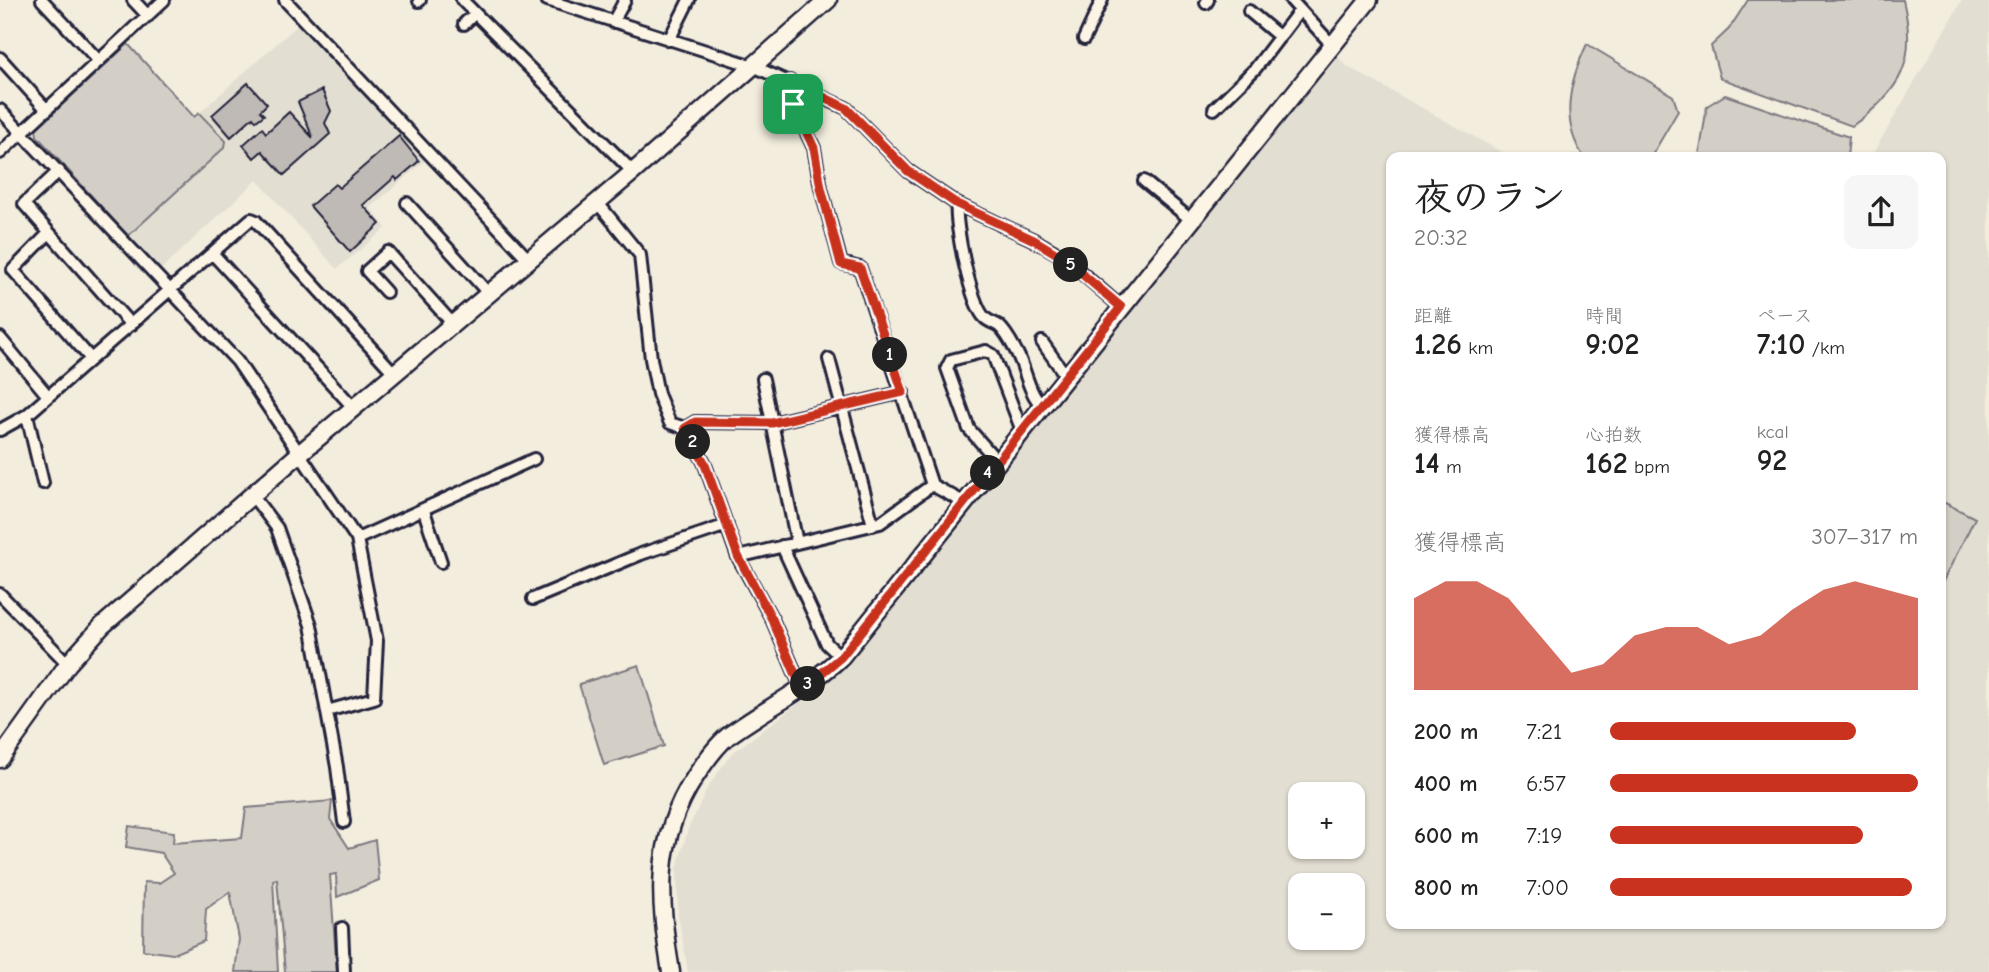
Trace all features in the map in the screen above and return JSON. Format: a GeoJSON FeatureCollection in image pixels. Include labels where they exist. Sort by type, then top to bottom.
{"type":"FeatureCollection","features":[{"type":"Feature","properties":{"kind":"street"},"geometry":{"type":"LineString","coordinates":[[42,0],[99,61]]}},
{"type":"Feature","properties":{"kind":"street"},"geometry":{"type":"LineString","coordinates":[[133,0],[148,16]]}},
{"type":"Feature","properties":{"kind":"street"},"geometry":{"type":"LineString","coordinates":[[0,153],[164,0]]}},
{"type":"Feature","properties":{"kind":"street"},"geometry":{"type":"LineString","coordinates":[[285,0],[528,259]]}},
{"type":"Feature","properties":{"kind":"street"},"geometry":{"type":"LineString","coordinates":[[462,0],[633,172]]}},
{"type":"Feature","properties":{"kind":"street"},"geometry":{"type":"LineString","coordinates":[[613,22],[625,0]]}},
{"type":"Feature","properties":{"kind":"street"},"geometry":{"type":"LineString","coordinates":[[669,40],[689,0]]}},
{"type":"Feature","properties":{"kind":"street"},"geometry":{"type":"LineString","coordinates":[[0,760],[6,738],[102,626],[353,407],[633,172],[828,0]]}},
{"type":"Feature","properties":{"kind":"street"},"geometry":{"type":"LineString","coordinates":[[1084,39],[1102,0]]}},
{"type":"Feature","properties":{"kind":"street"},"geometry":{"type":"LineString","coordinates":[[1291,0],[1333,46]]}},
{"type":"Feature","properties":{"kind":"street"},"geometry":{"type":"LineString","coordinates":[[671,972],[661,909],[663,856],[680,803],[706,760],[725,739],[802,689],[841,657],[1369,0]]}},
{"type":"Feature","properties":{"kind":"street"},"geometry":{"type":"LineString","coordinates":[[555,1],[753,66],[846,108],[908,171],[957,204],[1034,240],[1062,257],[1121,307]]}},
{"type":"Feature","properties":{"kind":"street"},"geometry":{"type":"LineString","coordinates":[[1214,109],[1255,69],[1300,10]]}},
{"type":"Feature","properties":{"kind":"street"},"geometry":{"type":"LineString","coordinates":[[1249,11],[1280,37]]}},
{"type":"Feature","properties":{"kind":"street"},"geometry":{"type":"LineString","coordinates":[[464,24],[474,13]]}},
{"type":"Feature","properties":{"kind":"street"},"geometry":{"type":"LineString","coordinates":[[0,58],[47,110]]}},
{"type":"Feature","properties":{"kind":"street"},"geometry":{"type":"LineString","coordinates":[[790,81],[793,104],[814,148],[821,188],[841,264],[860,268],[932,485],[965,503]]}},
{"type":"Feature","properties":{"kind":"street"},"geometry":{"type":"LineString","coordinates":[[0,110],[237,361],[357,539],[377,640],[374,698],[327,711]]}},
{"type":"Feature","properties":{"kind":"street"},"geometry":{"type":"LineString","coordinates":[[59,172],[23,204],[131,325]]}},
{"type":"Feature","properties":{"kind":"street"},"geometry":{"type":"LineString","coordinates":[[1144,181],[1191,220]]}},
{"type":"Feature","properties":{"kind":"street"},"geometry":{"type":"LineString","coordinates":[[597,202],[640,255],[651,359],[658,394],[670,423],[685,428],[704,462],[738,556],[772,619],[802,689]]}},
{"type":"Feature","properties":{"kind":"street"},"geometry":{"type":"LineString","coordinates":[[407,203],[488,293]]}},
{"type":"Feature","properties":{"kind":"street"},"geometry":{"type":"LineString","coordinates":[[957,204],[956,215],[967,271],[980,310],[985,319],[998,325],[1009,339],[1025,369],[1034,398],[1042,406]]}},
{"type":"Feature","properties":{"kind":"street"},"geometry":{"type":"LineString","coordinates":[[0,430],[27,415],[251,219],[256,220],[394,373]]}},
{"type":"Feature","properties":{"kind":"street"},"geometry":{"type":"LineString","coordinates":[[49,233],[13,270],[91,359]]}},
{"type":"Feature","properties":{"kind":"street"},"geometry":{"type":"LineString","coordinates":[[386,292],[368,271],[388,252],[452,323]]}},
{"type":"Feature","properties":{"kind":"street"},"geometry":{"type":"LineString","coordinates":[[213,254],[353,407]]}},
{"type":"Feature","properties":{"kind":"street"},"geometry":{"type":"LineString","coordinates":[[0,338],[48,396]]}},
{"type":"Feature","properties":{"kind":"street"},"geometry":{"type":"LineString","coordinates":[[1042,342],[1066,376]]}},
{"type":"Feature","properties":{"kind":"street"},"geometry":{"type":"LineString","coordinates":[[998,461],[970,429],[947,368],[951,360],[986,351],[993,355],[1022,431]]}},
{"type":"Feature","properties":{"kind":"street"},"geometry":{"type":"LineString","coordinates":[[829,359],[873,525]]}},
{"type":"Feature","properties":{"kind":"street"},"geometry":{"type":"LineString","coordinates":[[763,379],[797,543]]}},
{"type":"Feature","properties":{"kind":"street"},"geometry":{"type":"LineString","coordinates":[[685,428],[695,422],[772,423],[903,392]]}},
{"type":"Feature","properties":{"kind":"street"},"geometry":{"type":"LineString","coordinates":[[27,415],[43,483]]}},
{"type":"Feature","properties":{"kind":"street"},"geometry":{"type":"LineString","coordinates":[[357,539],[534,459]]}},
{"type":"Feature","properties":{"kind":"street"},"geometry":{"type":"LineString","coordinates":[[738,556],[873,525],[932,485]]}},
{"type":"Feature","properties":{"kind":"street"},"geometry":{"type":"LineString","coordinates":[[252,495],[277,528],[311,625],[344,822]]}},
{"type":"Feature","properties":{"kind":"street"},"geometry":{"type":"LineString","coordinates":[[424,511],[441,562]]}},
{"type":"Feature","properties":{"kind":"street"},"geometry":{"type":"LineString","coordinates":[[533,599],[641,554],[727,525]]}},
{"type":"Feature","properties":{"kind":"street"},"geometry":{"type":"LineString","coordinates":[[782,546],[827,644],[841,657]]}},
{"type":"Feature","properties":{"kind":"street"},"geometry":{"type":"LineString","coordinates":[[0,594],[68,664]]}},
{"type":"Feature","properties":{"kind":"street"},"geometry":{"type":"LineString","coordinates":[[342,928],[344,972]]}},
{"type":"Feature","properties":{"kind":"shaded area"},"geometry":{"type":"Polygon","coordinates":[[[1748,0],[1903,0],[1908,40],[1906,57],[1894,87],[1852,126],[1720,78],[1711,46],[1729,29],[1748,0]]]}},
{"type":"Feature","properties":{"kind":"shaded area"},"geometry":{"type":"Polygon","coordinates":[[[1962,0],[1989,0],[1989,972],[688,972],[678,915],[677,868],[688,829],[708,787],[731,754],[810,695],[846,662],[1335,54],[1348,67],[1502,152],[1386,152],[1386,929],[1946,929],[1946,152],[1874,152],[1962,0]]]}},
{"type":"Feature","properties":{"kind":"shaded area"},"geometry":{"type":"Polygon","coordinates":[[[300,23],[428,158],[370,208],[386,228],[337,269],[257,180],[159,271],[128,236],[225,147],[226,141],[199,113],[300,23]]]}},
{"type":"Feature","properties":{"kind":"shaded area"},"geometry":{"type":"Polygon","coordinates":[[[128,44],[194,117],[199,113],[226,141],[225,147],[128,236],[37,136],[36,129],[128,44]]]}},
{"type":"Feature","properties":{"kind":"shaded area"},"geometry":{"type":"Polygon","coordinates":[[[1587,44],[1673,96],[1678,111],[1654,152],[1581,152],[1576,144],[1569,115],[1576,72],[1587,44]]]}},
{"type":"Feature","properties":{"kind":"shaded area"},"geometry":{"type":"Polygon","coordinates":[[[1725,95],[1849,137],[1848,152],[1700,152],[1707,106],[1725,95]]]}},
{"type":"Feature","properties":{"kind":"shaded area"},"geometry":{"type":"Polygon","coordinates":[[[1946,504],[1975,518],[1946,575],[1946,504]]]}},
{"type":"Feature","properties":{"kind":"shaded area"},"geometry":{"type":"Polygon","coordinates":[[[639,665],[664,746],[604,765],[579,684],[639,665]]]}},
{"type":"Feature","properties":{"kind":"shaded area"},"geometry":{"type":"Polygon","coordinates":[[[332,801],[330,819],[349,848],[375,840],[379,880],[337,897],[336,874],[330,875],[337,972],[285,972],[277,879],[273,880],[278,972],[235,972],[239,939],[230,892],[206,909],[204,941],[173,954],[143,950],[144,882],[159,883],[174,873],[161,853],[126,847],[129,826],[174,832],[173,843],[242,838],[246,808],[332,801]]]}},
{"type":"Feature","properties":{"kind":"building"},"geometry":{"type":"Polygon","coordinates":[[[248,83],[267,104],[260,111],[264,115],[256,121],[253,117],[231,137],[212,115],[248,83]]]}},
{"type":"Feature","properties":{"kind":"building"},"geometry":{"type":"Polygon","coordinates":[[[322,90],[331,111],[325,123],[330,134],[284,175],[262,151],[254,158],[243,145],[262,128],[266,133],[289,112],[313,138],[298,102],[322,90]]]}},
{"type":"Feature","properties":{"kind":"building"},"geometry":{"type":"Polygon","coordinates":[[[399,136],[419,161],[397,180],[395,177],[363,205],[380,224],[350,252],[310,206],[335,184],[339,188],[399,136]]]}},
{"type":"Feature","properties":{"kind":"route"},"geometry":{"type":"LineString","coordinates":[[790,81],[846,108],[908,171],[957,204],[1034,240],[1062,257],[1121,307],[841,657],[802,689],[772,619],[738,556],[704,462],[685,428],[695,422],[772,423],[903,392],[860,268],[841,264],[821,188],[814,148],[793,104],[790,81]]}}]}
